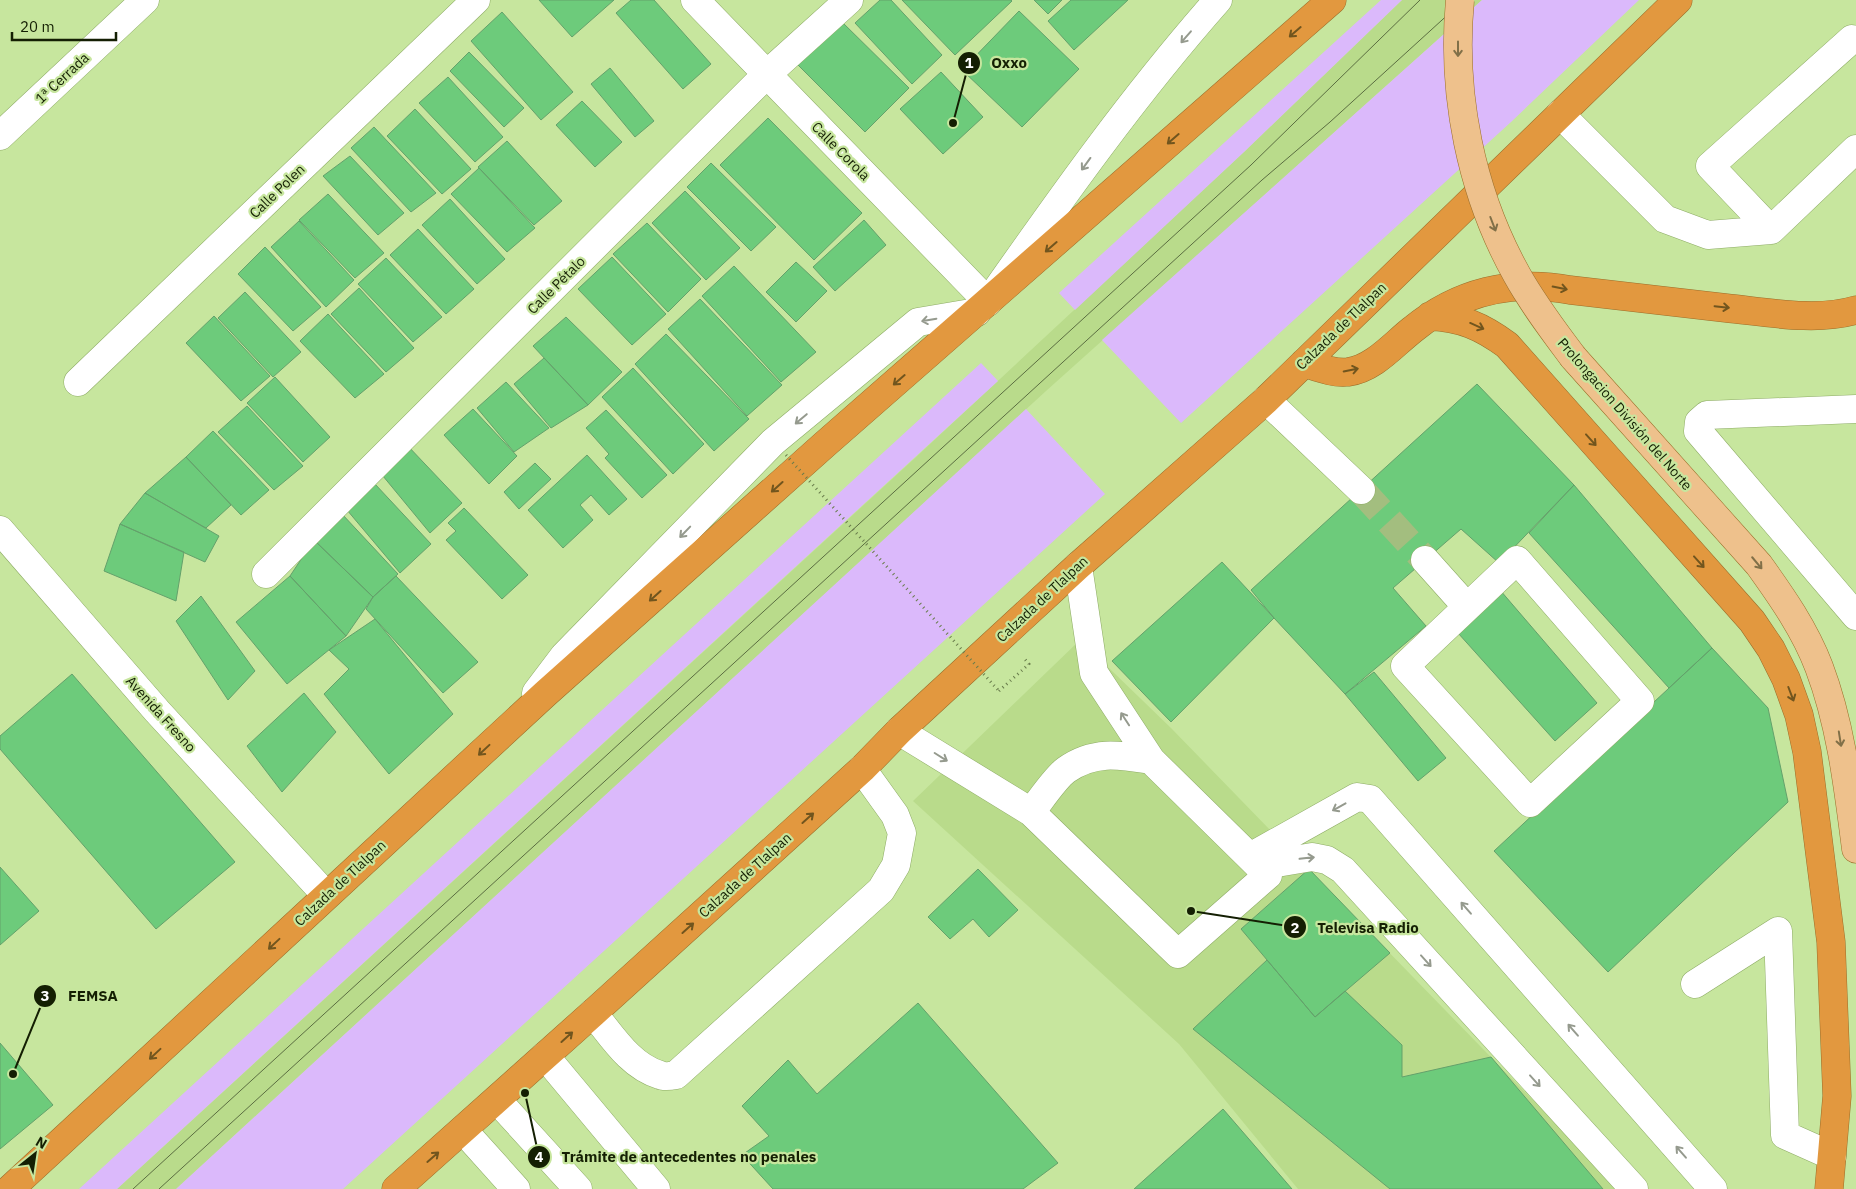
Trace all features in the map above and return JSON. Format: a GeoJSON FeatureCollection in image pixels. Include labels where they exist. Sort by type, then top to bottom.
{"type":"FeatureCollection","features":[{"type":"Feature","properties":{"kind":"highway","name":"Calzada de Tlalpan"},"geometry":{"type":"LineString","coordinates":[[10,1189],[514,722],[810,458],[1332,0]]}},
{"type":"Feature","properties":{"kind":"highway","name":"Calzada de Tlalpan"},"geometry":{"type":"LineString","coordinates":[[396,1189],[497,1100],[862,769],[900,731],[1078,566],[1266,400],[1678,0]]}},
{"type":"Feature","properties":{"kind":"highway"},"geometry":{"type":"LineString","coordinates":[[1304,363],[1335,372],[1348,372],[1365,367],[1430,316],[1451,305],[1478,294],[1507,287],[1527,285],[1815,316],[1848,313],[1856,310]]}},
{"type":"Feature","properties":{"kind":"highway"},"geometry":{"type":"LineString","coordinates":[[1430,316],[1449,317],[1467,322],[1488,331],[1506,345],[1752,621],[1786,679],[1799,715],[1807,752],[1831,942],[1836,1096],[1829,1189]]}},
{"type":"Feature","properties":{"kind":"main road","name":"Prolongacion División del Norte"},"geometry":{"type":"LineString","coordinates":[[1460,0],[1458,59],[1461,103],[1469,146],[1495,230],[1516,275],[1542,317],[1573,357],[1759,565],[1784,599],[1805,635],[1818,665],[1838,728],[1856,849]]}},
{"type":"Feature","properties":{"kind":"street","name":"1ª Cerrada"},"geometry":{"type":"LineString","coordinates":[[0,136],[145,0]]}},
{"type":"Feature","properties":{"kind":"street","name":"Calle Polen"},"geometry":{"type":"LineString","coordinates":[[78,382],[476,0]]}},
{"type":"Feature","properties":{"kind":"street","name":"Calle Corola"},"geometry":{"type":"LineString","coordinates":[[695,0],[983,307]]}},
{"type":"Feature","properties":{"kind":"street","name":"Calle Pétalo"},"geometry":{"type":"LineString","coordinates":[[266,574],[766,75],[849,0]]}},
{"type":"Feature","properties":{"kind":"street","name":"Calzada de Tlalpan"},"geometry":{"type":"LineString","coordinates":[[983,307],[1117,121],[1218,0]]}},
{"type":"Feature","properties":{"kind":"street"},"geometry":{"type":"LineString","coordinates":[[1770,230],[1710,166],[1852,39],[1856,40]]}},
{"type":"Feature","properties":{"kind":"street"},"geometry":{"type":"LineString","coordinates":[[1560,114],[1664,219],[1708,235],[1770,230],[1856,149]]}},
{"type":"Feature","properties":{"kind":"street"},"geometry":{"type":"LineString","coordinates":[[514,722],[564,656],[773,442],[918,322],[983,307]]}},
{"type":"Feature","properties":{"kind":"street"},"geometry":{"type":"LineString","coordinates":[[1266,400],[1361,490]]}},
{"type":"Feature","properties":{"kind":"street"},"geometry":{"type":"LineString","coordinates":[[1856,408],[1707,415],[1699,422],[1698,431],[1856,616]]}},
{"type":"Feature","properties":{"kind":"street","name":"Avenida Fresno"},"geometry":{"type":"LineString","coordinates":[[0,530],[157,711],[326,895]]}},
{"type":"Feature","properties":{"kind":"street"},"geometry":{"type":"LineString","coordinates":[[1425,560],[1467,607]]}},
{"type":"Feature","properties":{"kind":"street"},"geometry":{"type":"LineString","coordinates":[[1517,560],[1640,701],[1530,803],[1405,666],[1467,607],[1517,560]]}},
{"type":"Feature","properties":{"kind":"street"},"geometry":{"type":"LineString","coordinates":[[900,731],[1031,812],[1178,954],[1268,875],[1151,760],[1094,673],[1078,566]]}},
{"type":"Feature","properties":{"kind":"street"},"geometry":{"type":"LineString","coordinates":[[1031,812],[1065,771],[1092,757],[1117,755],[1151,760]]}},
{"type":"Feature","properties":{"kind":"street"},"geometry":{"type":"LineString","coordinates":[[593,1013],[625,1052],[642,1067],[661,1076],[676,1075],[881,890],[896,865],[902,833],[895,815],[862,769]]}},
{"type":"Feature","properties":{"kind":"street"},"geometry":{"type":"LineString","coordinates":[[1254,861],[1357,797],[1370,798],[1713,1189]]}},
{"type":"Feature","properties":{"kind":"street"},"geometry":{"type":"LineString","coordinates":[[1254,861],[1312,857],[1327,860],[1343,870],[1634,1189]]}},
{"type":"Feature","properties":{"kind":"street"},"geometry":{"type":"LineString","coordinates":[[1696,984],[1778,931],[1785,1135],[1832,1156]]}},
{"type":"Feature","properties":{"kind":"street"},"geometry":{"type":"LineString","coordinates":[[545,1056],[656,1189]]}},
{"type":"Feature","properties":{"kind":"street"},"geometry":{"type":"LineString","coordinates":[[497,1100],[578,1189]]}},
{"type":"Feature","properties":{"kind":"street"},"geometry":{"type":"LineString","coordinates":[[463,1130],[516,1189]]}},
{"type":"Feature","properties":{"kind":"path"},"geometry":{"type":"LineString","coordinates":[[786,455],[999,691],[1029,664]]}},
{"type":"Feature","properties":{"kind":"shaded area"},"geometry":{"type":"Polygon","coordinates":[[[1381,0],[1402,0],[1244,152],[1075,310],[1059,293],[1381,0]]]}},
{"type":"Feature","properties":{"kind":"shaded area"},"geometry":{"type":"Polygon","coordinates":[[[1402,0],[1482,0],[1046,391],[176,1189],[117,1189],[915,458],[1244,152],[1402,0]]]}},
{"type":"Feature","properties":{"kind":"shaded area"},"geometry":{"type":"Polygon","coordinates":[[[1482,0],[1639,0],[1511,122],[1181,423],[1102,340],[1482,0]]]}},
{"type":"Feature","properties":{"kind":"shaded area"},"geometry":{"type":"Polygon","coordinates":[[[981,363],[998,381],[117,1189],[79,1189],[981,363]]]}},
{"type":"Feature","properties":{"kind":"shaded area"},"geometry":{"type":"Polygon","coordinates":[[[1026,409],[1105,494],[343,1189],[176,1189],[1026,409]]]}},
{"type":"Feature","properties":{"kind":"shaded area"},"geometry":{"type":"Polygon","coordinates":[[[1080,640],[1171,728],[1619,1189],[1298,1189],[1179,1044],[913,801],[1080,640]]]}},
{"type":"Feature","properties":{"kind":"building"},"geometry":{"type":"Polygon","coordinates":[[[539,0],[614,0],[572,37],[539,0]]]}},
{"type":"Feature","properties":{"kind":"building"},"geometry":{"type":"Polygon","coordinates":[[[631,0],[654,0],[711,64],[683,89],[616,13],[631,0]]]}},
{"type":"Feature","properties":{"kind":"building"},"geometry":{"type":"Polygon","coordinates":[[[880,0],[891,0],[942,55],[912,84],[855,23],[880,0]]]}},
{"type":"Feature","properties":{"kind":"building"},"geometry":{"type":"Polygon","coordinates":[[[902,0],[1011,0],[1012,1],[955,55],[902,0]]]}},
{"type":"Feature","properties":{"kind":"building"},"geometry":{"type":"Polygon","coordinates":[[[1034,0],[1062,0],[1048,14],[1034,0]]]}},
{"type":"Feature","properties":{"kind":"building"},"geometry":{"type":"Polygon","coordinates":[[[1071,0],[1128,0],[1074,50],[1048,21],[1071,0]]]}},
{"type":"Feature","properties":{"kind":"building"},"geometry":{"type":"Polygon","coordinates":[[[1019,11],[1079,69],[1022,127],[962,70],[1019,11]]]}},
{"type":"Feature","properties":{"kind":"building"},"geometry":{"type":"Polygon","coordinates":[[[502,12],[573,92],[541,120],[471,41],[502,12]]]}},
{"type":"Feature","properties":{"kind":"building"},"geometry":{"type":"Polygon","coordinates":[[[840,20],[909,88],[865,132],[797,64],[840,20]]]}},
{"type":"Feature","properties":{"kind":"building"},"geometry":{"type":"Polygon","coordinates":[[[469,52],[524,108],[504,127],[450,71],[469,52]]]}},
{"type":"Feature","properties":{"kind":"building"},"geometry":{"type":"Polygon","coordinates":[[[610,68],[654,121],[635,137],[591,84],[610,68]]]}},
{"type":"Feature","properties":{"kind":"building"},"geometry":{"type":"Polygon","coordinates":[[[941,72],[983,117],[943,154],[900,109],[941,72]]]}},
{"type":"Feature","properties":{"kind":"building"},"geometry":{"type":"Polygon","coordinates":[[[448,77],[503,137],[475,162],[419,103],[448,77]]]}},
{"type":"Feature","properties":{"kind":"building"},"geometry":{"type":"Polygon","coordinates":[[[582,101],[622,142],[595,167],[556,125],[582,101]]]}},
{"type":"Feature","properties":{"kind":"building"},"geometry":{"type":"Polygon","coordinates":[[[415,109],[471,169],[442,194],[387,136],[415,109]]]}},
{"type":"Feature","properties":{"kind":"building"},"geometry":{"type":"Polygon","coordinates":[[[768,118],[862,213],[814,260],[720,165],[768,118]]]}},
{"type":"Feature","properties":{"kind":"building"},"geometry":{"type":"Polygon","coordinates":[[[374,127],[436,193],[411,212],[351,148],[374,127]]]}},
{"type":"Feature","properties":{"kind":"building"},"geometry":{"type":"Polygon","coordinates":[[[507,141],[562,201],[534,225],[478,167],[507,141]]]}},
{"type":"Feature","properties":{"kind":"building"},"geometry":{"type":"Polygon","coordinates":[[[350,156],[404,213],[378,235],[323,176],[350,156]]]}},
{"type":"Feature","properties":{"kind":"building"},"geometry":{"type":"Polygon","coordinates":[[[711,163],[776,227],[751,251],[687,187],[711,163]]]}},
{"type":"Feature","properties":{"kind":"building"},"geometry":{"type":"Polygon","coordinates":[[[479,168],[535,228],[507,252],[451,194],[479,168]]]}},
{"type":"Feature","properties":{"kind":"building"},"geometry":{"type":"Polygon","coordinates":[[[685,191],[740,248],[706,280],[652,223],[685,191]]]}},
{"type":"Feature","properties":{"kind":"building"},"geometry":{"type":"Polygon","coordinates":[[[328,194],[384,253],[355,278],[299,220],[328,194]]]}},
{"type":"Feature","properties":{"kind":"building"},"geometry":{"type":"Polygon","coordinates":[[[450,199],[505,259],[477,284],[422,225],[450,199]]]}},
{"type":"Feature","properties":{"kind":"building"},"geometry":{"type":"Polygon","coordinates":[[[864,220],[886,245],[835,291],[813,267],[864,220]]]}},
{"type":"Feature","properties":{"kind":"building"},"geometry":{"type":"Polygon","coordinates":[[[299,221],[354,280],[326,307],[271,247],[299,221]]]}},
{"type":"Feature","properties":{"kind":"building"},"geometry":{"type":"Polygon","coordinates":[[[647,223],[701,279],[668,312],[613,254],[647,223]]]}},
{"type":"Feature","properties":{"kind":"building"},"geometry":{"type":"Polygon","coordinates":[[[418,229],[474,289],[446,314],[390,255],[418,229]]]}},
{"type":"Feature","properties":{"kind":"building"},"geometry":{"type":"Polygon","coordinates":[[[265,247],[321,307],[293,331],[238,274],[265,247]]]}},
{"type":"Feature","properties":{"kind":"building"},"geometry":{"type":"Polygon","coordinates":[[[612,257],[666,314],[632,345],[578,289],[612,257]]]}},
{"type":"Feature","properties":{"kind":"building"},"geometry":{"type":"Polygon","coordinates":[[[386,258],[442,317],[413,342],[358,284],[386,258]]]}},
{"type":"Feature","properties":{"kind":"building"},"geometry":{"type":"Polygon","coordinates":[[[796,262],[827,291],[796,322],[766,292],[796,262]]]}},
{"type":"Feature","properties":{"kind":"building"},"geometry":{"type":"Polygon","coordinates":[[[734,266],[816,352],[781,382],[702,296],[734,266]]]}},
{"type":"Feature","properties":{"kind":"building"},"geometry":{"type":"Polygon","coordinates":[[[359,288],[414,348],[386,372],[331,314],[359,288]]]}},
{"type":"Feature","properties":{"kind":"building"},"geometry":{"type":"Polygon","coordinates":[[[245,292],[301,352],[273,377],[218,318],[245,292]]]}},
{"type":"Feature","properties":{"kind":"building"},"geometry":{"type":"Polygon","coordinates":[[[700,299],[782,385],[747,416],[668,329],[700,299]]]}},
{"type":"Feature","properties":{"kind":"building"},"geometry":{"type":"Polygon","coordinates":[[[328,314],[384,374],[355,398],[300,341],[328,314]]]}},
{"type":"Feature","properties":{"kind":"building"},"geometry":{"type":"Polygon","coordinates":[[[214,316],[270,376],[241,401],[186,343],[214,316]]]}},
{"type":"Feature","properties":{"kind":"building"},"geometry":{"type":"Polygon","coordinates":[[[566,317],[622,372],[588,405],[533,346],[566,317]]]}},
{"type":"Feature","properties":{"kind":"building"},"geometry":{"type":"Polygon","coordinates":[[[666,334],[749,419],[714,451],[635,364],[666,334]]]}},
{"type":"Feature","properties":{"kind":"building"},"geometry":{"type":"Polygon","coordinates":[[[544,358],[588,405],[551,428],[514,384],[544,358]]]}},
{"type":"Feature","properties":{"kind":"building"},"geometry":{"type":"Polygon","coordinates":[[[633,368],[704,444],[673,474],[602,397],[633,368]]]}},
{"type":"Feature","properties":{"kind":"building"},"geometry":{"type":"Polygon","coordinates":[[[275,377],[330,437],[303,462],[247,403],[275,377]]]}},
{"type":"Feature","properties":{"kind":"building"},"geometry":{"type":"Polygon","coordinates":[[[506,382],[549,428],[514,452],[477,408],[506,382]]]}},
{"type":"Feature","properties":{"kind":"building"},"geometry":{"type":"Polygon","coordinates":[[[1477,384],[1574,485],[1499,563],[1461,529],[1393,588],[1426,626],[1345,694],[1274,618],[1251,590],[1477,384]]]}},
{"type":"Feature","properties":{"kind":"building"},"geometry":{"type":"Polygon","coordinates":[[[247,406],[303,466],[274,490],[218,432],[247,406]]]}},
{"type":"Feature","properties":{"kind":"building"},"geometry":{"type":"Polygon","coordinates":[[[473,409],[517,456],[489,484],[444,435],[473,409]]]}},
{"type":"Feature","properties":{"kind":"building"},"geometry":{"type":"Polygon","coordinates":[[[606,410],[667,475],[642,498],[605,458],[609,454],[586,428],[606,410]]]}},
{"type":"Feature","properties":{"kind":"building"},"geometry":{"type":"Polygon","coordinates":[[[213,431],[269,490],[241,515],[186,457],[213,431]]]}},
{"type":"Feature","properties":{"kind":"building"},"geometry":{"type":"Polygon","coordinates":[[[406,444],[462,503],[430,533],[378,470],[406,444]]]}},
{"type":"Feature","properties":{"kind":"building"},"geometry":{"type":"Polygon","coordinates":[[[587,455],[627,499],[609,515],[591,495],[580,505],[593,520],[563,548],[528,510],[587,455]]]}},
{"type":"Feature","properties":{"kind":"building"},"geometry":{"type":"Polygon","coordinates":[[[186,457],[231,505],[206,528],[145,493],[186,457]]]}},
{"type":"Feature","properties":{"kind":"building"},"geometry":{"type":"Polygon","coordinates":[[[535,463],[551,479],[519,509],[504,492],[535,463]]]}},
{"type":"Feature","properties":{"kind":"building"},"geometry":{"type":"Polygon","coordinates":[[[375,484],[431,544],[400,573],[347,510],[375,484]]]}},
{"type":"Feature","properties":{"kind":"building"},"geometry":{"type":"Polygon","coordinates":[[[1574,485],[1712,648],[1669,688],[1529,533],[1574,485]]]}},
{"type":"Feature","properties":{"kind":"building"},"geometry":{"type":"Polygon","coordinates":[[[145,493],[219,536],[205,562],[120,524],[145,493]]]}},
{"type":"Feature","properties":{"kind":"building"},"geometry":{"type":"Polygon","coordinates":[[[464,508],[528,575],[502,599],[446,540],[456,531],[448,523],[464,508]]]}},
{"type":"Feature","properties":{"kind":"building"},"geometry":{"type":"Polygon","coordinates":[[[342,514],[398,574],[373,597],[314,540],[342,514]]]}},
{"type":"Feature","properties":{"kind":"building"},"geometry":{"type":"Polygon","coordinates":[[[120,524],[184,552],[176,601],[104,571],[120,524]]]}},
{"type":"Feature","properties":{"kind":"building"},"geometry":{"type":"Polygon","coordinates":[[[314,540],[373,597],[346,636],[290,576],[314,540]]]}},
{"type":"Feature","properties":{"kind":"building"},"geometry":{"type":"Polygon","coordinates":[[[1222,562],[1274,618],[1171,722],[1112,661],[1222,562]]]}},
{"type":"Feature","properties":{"kind":"building"},"geometry":{"type":"Polygon","coordinates":[[[290,576],[346,636],[287,684],[236,622],[290,576]]]}},
{"type":"Feature","properties":{"kind":"building"},"geometry":{"type":"Polygon","coordinates":[[[396,576],[478,662],[443,693],[366,609],[373,597],[396,576]]]}},
{"type":"Feature","properties":{"kind":"building"},"geometry":{"type":"Polygon","coordinates":[[[1500,590],[1597,703],[1555,741],[1458,633],[1500,590]]]}},
{"type":"Feature","properties":{"kind":"building"},"geometry":{"type":"Polygon","coordinates":[[[201,596],[255,671],[228,700],[176,621],[201,596]]]}},
{"type":"Feature","properties":{"kind":"building"},"geometry":{"type":"Polygon","coordinates":[[[375,619],[453,714],[389,774],[324,694],[349,669],[329,650],[375,619]]]}},
{"type":"Feature","properties":{"kind":"building"},"geometry":{"type":"Polygon","coordinates":[[[1712,648],[1768,708],[1788,802],[1608,972],[1494,851],[1712,648]]]}},
{"type":"Feature","properties":{"kind":"building"},"geometry":{"type":"Polygon","coordinates":[[[1374,672],[1446,758],[1418,781],[1345,694],[1374,672]]]}},
{"type":"Feature","properties":{"kind":"building"},"geometry":{"type":"Polygon","coordinates":[[[72,674],[235,862],[156,929],[0,749],[0,736],[72,674]]]}},
{"type":"Feature","properties":{"kind":"building"},"geometry":{"type":"Polygon","coordinates":[[[304,693],[336,732],[282,792],[247,746],[304,693]]]}},
{"type":"Feature","properties":{"kind":"building"},"geometry":{"type":"Polygon","coordinates":[[[0,867],[39,911],[0,945],[0,867]]]}},
{"type":"Feature","properties":{"kind":"building"},"geometry":{"type":"Polygon","coordinates":[[[978,869],[1018,910],[989,937],[973,919],[950,939],[928,917],[978,869]]]}},
{"type":"Feature","properties":{"kind":"building"},"geometry":{"type":"Polygon","coordinates":[[[1309,869],[1390,953],[1315,1017],[1241,929],[1309,869]]]}},
{"type":"Feature","properties":{"kind":"building"},"geometry":{"type":"Polygon","coordinates":[[[1267,960],[1315,1017],[1345,991],[1402,1045],[1402,1077],[1491,1057],[1603,1189],[1390,1189],[1193,1029],[1267,960]]]}},
{"type":"Feature","properties":{"kind":"building"},"geometry":{"type":"Polygon","coordinates":[[[918,1003],[1058,1163],[1023,1189],[773,1189],[742,1155],[769,1136],[742,1106],[788,1060],[817,1094],[918,1003]]]}},
{"type":"Feature","properties":{"kind":"building"},"geometry":{"type":"Polygon","coordinates":[[[0,1043],[53,1105],[0,1149],[0,1043]]]}},
{"type":"Feature","properties":{"kind":"building"},"geometry":{"type":"Polygon","coordinates":[[[1223,1109],[1292,1189],[1134,1189],[1182,1146],[1223,1109]]]}},
{"type":"Feature","properties":{"kind":"tunnel"},"geometry":{"type":"LineString","coordinates":[[1361,490],[1425,560]]}},
{"type":"Feature","properties":{"kind":"tram line"},"geometry":{"type":"LineString","coordinates":[[133,1189],[1251,165],[1420,0]]}},
{"type":"Feature","properties":{"kind":"tram line"},"geometry":{"type":"LineString","coordinates":[[159,1189],[1262,180],[1330,122],[1464,0]]}},
{"type":"Feature","properties":{"kind":"place","name":"Oxxo"},"geometry":{"type":"Point","coordinates":[953,123]}},
{"type":"Feature","properties":{"kind":"place","name":"Televisa Radio"},"geometry":{"type":"Point","coordinates":[1191,911]}},
{"type":"Feature","properties":{"kind":"place","name":"FEMSA"},"geometry":{"type":"Point","coordinates":[13,1074]}},
{"type":"Feature","properties":{"kind":"place","name":"Trámite de antecedentes no penales"},"geometry":{"type":"Point","coordinates":[525,1093]}}]}
